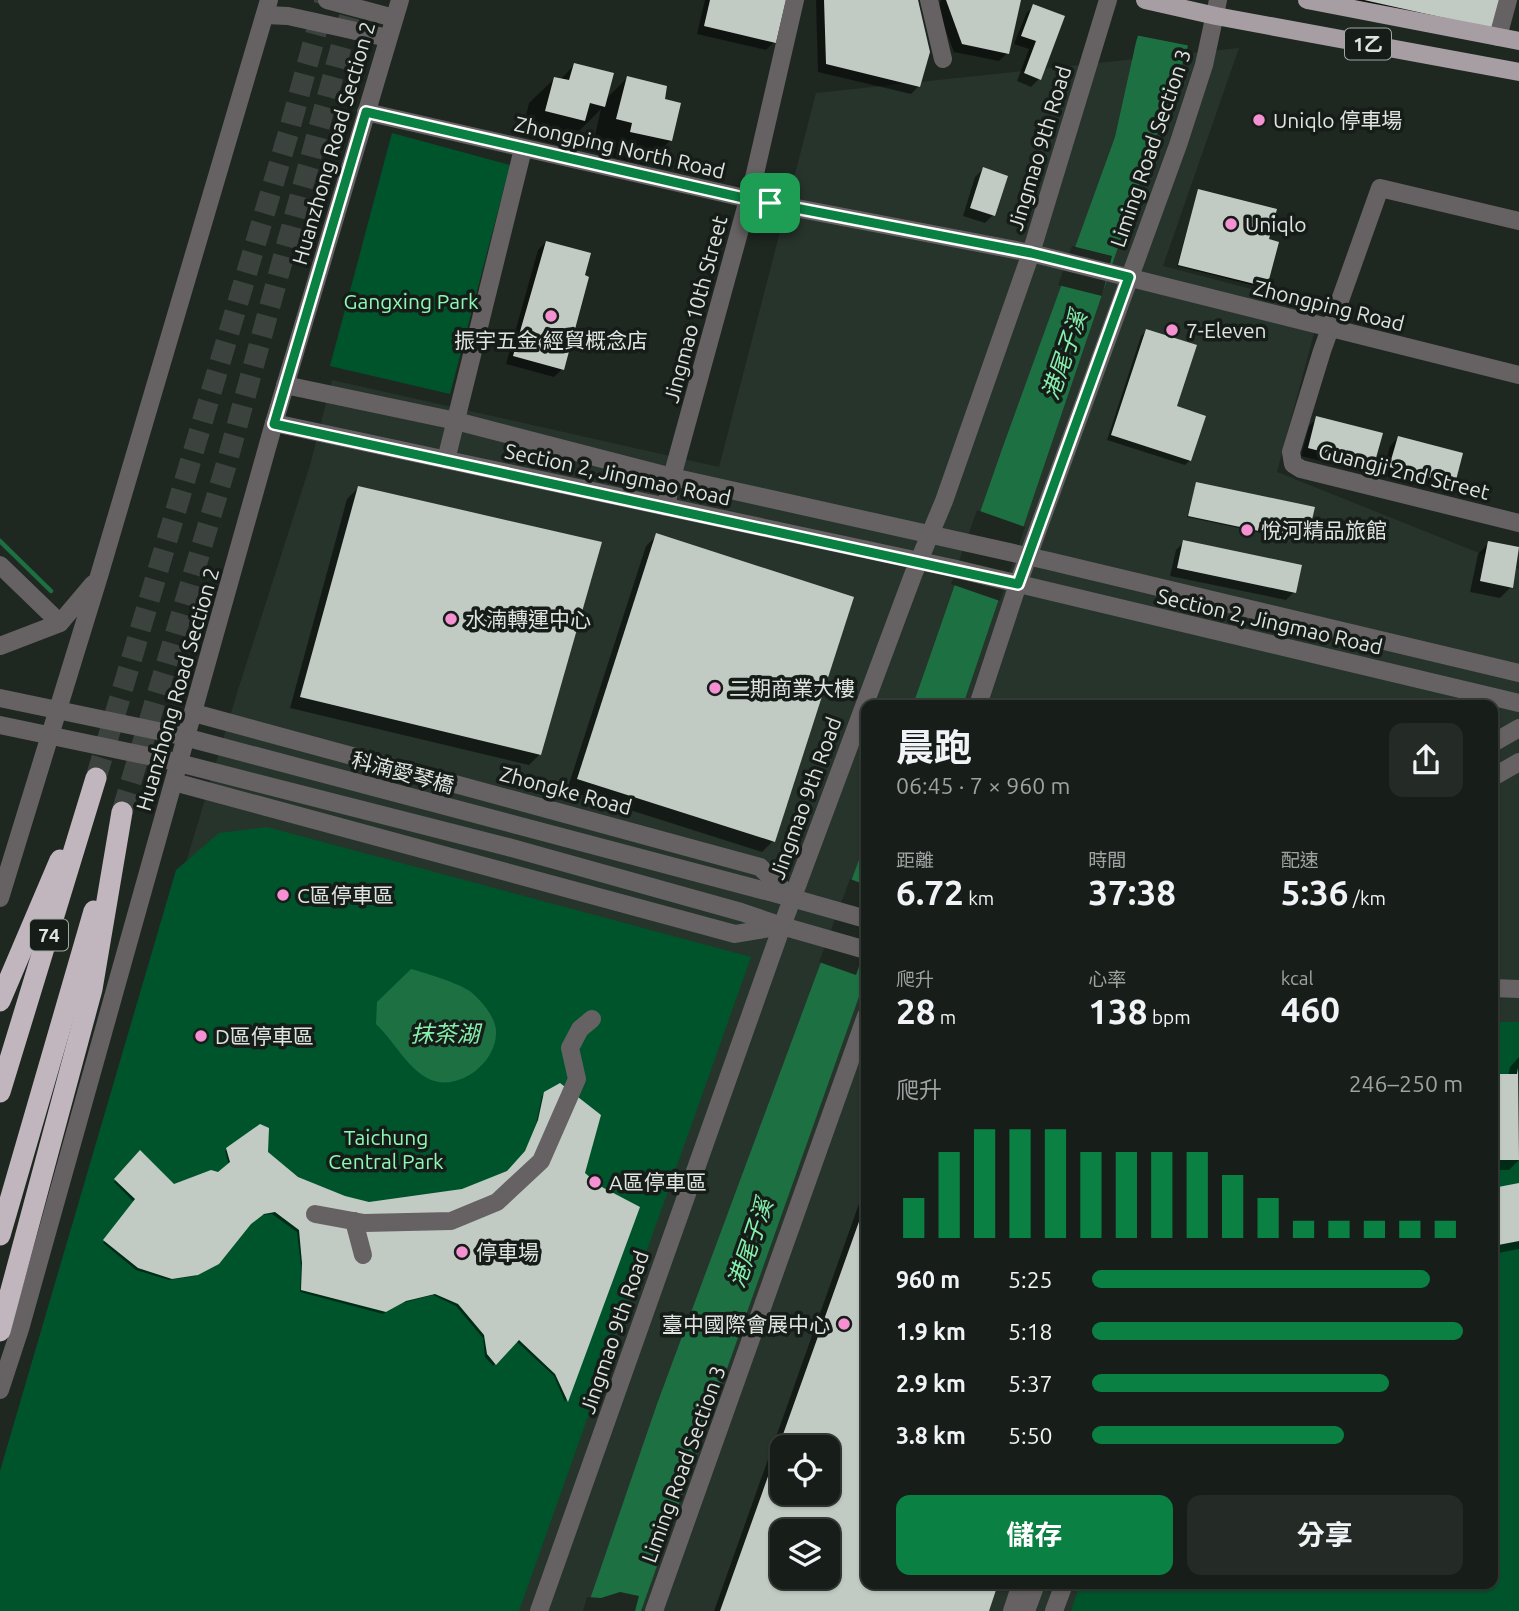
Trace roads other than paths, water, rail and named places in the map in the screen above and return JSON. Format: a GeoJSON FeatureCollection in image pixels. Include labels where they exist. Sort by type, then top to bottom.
{"type":"FeatureCollection","features":[{"type":"Feature","properties":{"kind":"highway","name":"74"},"geometry":{"type":"LineString","coordinates":[[0,1001],[96,778],[0,1092]]}},
{"type":"Feature","properties":{"kind":"highway","name":"74"},"geometry":{"type":"LineString","coordinates":[[0,1236],[122,812],[92,989],[0,1331]]}},
{"type":"Feature","properties":{"kind":"main road","name":"1乙"},"geometry":{"type":"LineString","coordinates":[[1145,0],[1217,8],[1519,72]]}},
{"type":"Feature","properties":{"kind":"main road","name":"1乙"},"geometry":{"type":"LineString","coordinates":[[1307,0],[1519,41]]}},
{"type":"Feature","properties":{"kind":"street"},"geometry":{"type":"LineString","coordinates":[[327,0],[397,6]]}},
{"type":"Feature","properties":{"kind":"street","name":"Jingmao 10th Street"},"geometry":{"type":"LineString","coordinates":[[666,507],[748,199],[795,0]]}},
{"type":"Feature","properties":{"kind":"street"},"geometry":{"type":"LineString","coordinates":[[929,0],[943,60]]}},
{"type":"Feature","properties":{"kind":"street","name":"Jingmao 9th Road"},"geometry":{"type":"LineString","coordinates":[[867,700],[1039,255],[1108,0]]}},
{"type":"Feature","properties":{"kind":"street"},"geometry":{"type":"LineString","coordinates":[[1499,37],[1508,0]]}},
{"type":"Feature","properties":{"kind":"street","name":"Huanzhong Road Section 2"},"geometry":{"type":"LineString","coordinates":[[0,1390],[20,1329],[285,385],[397,6]]}},
{"type":"Feature","properties":{"kind":"street"},"geometry":{"type":"LineString","coordinates":[[0,898],[99,576],[267,7],[288,16],[388,38]]}},
{"type":"Feature","properties":{"kind":"street","name":"Liming Road Section 3"},"geometry":{"type":"LineString","coordinates":[[979,700],[1022,555],[1122,275],[1201,76],[1217,8]]}},
{"type":"Feature","properties":{"kind":"street","name":"Zhongping North Road"},"geometry":{"type":"LineString","coordinates":[[366,112],[748,199],[1039,255],[1122,275]]}},
{"type":"Feature","properties":{"kind":"street"},"geometry":{"type":"LineString","coordinates":[[446,460],[523,149]]}},
{"type":"Feature","properties":{"kind":"street"},"geometry":{"type":"LineString","coordinates":[[1330,330],[1380,188],[1519,222]]}},
{"type":"Feature","properties":{"kind":"street","name":"Zhongping Road"},"geometry":{"type":"LineString","coordinates":[[1122,275],[1330,330],[1519,375]]}},
{"type":"Feature","properties":{"kind":"street","name":"Guangji 2nd Street"},"geometry":{"type":"LineString","coordinates":[[1330,330],[1291,452],[1293,464],[1312,472],[1519,523]]}},
{"type":"Feature","properties":{"kind":"street","name":"Section 2, Jingmao Road"},"geometry":{"type":"LineString","coordinates":[[285,385],[456,421],[672,477],[1022,555],[1519,673]]}},
{"type":"Feature","properties":{"kind":"street","name":"Section 2, Jingmao Road"},"geometry":{"type":"LineString","coordinates":[[274,424],[952,568],[1519,703]]}},
{"type":"Feature","properties":{"kind":"street"},"geometry":{"type":"LineString","coordinates":[[0,565],[60,623]]}},
{"type":"Feature","properties":{"kind":"street"},"geometry":{"type":"LineString","coordinates":[[0,646],[60,623],[99,576]]}},
{"type":"Feature","properties":{"kind":"street"},"geometry":{"type":"LineString","coordinates":[[0,636],[28,627],[60,623]]}},
{"type":"Feature","properties":{"kind":"street","name":"科湳愛琴橋"},"geometry":{"type":"LineString","coordinates":[[0,698],[177,735],[861,918]]}},
{"type":"Feature","properties":{"kind":"street","name":"Zhongke Road"},"geometry":{"type":"LineString","coordinates":[[194,713],[760,867],[792,898]]}},
{"type":"Feature","properties":{"kind":"street","name":"Jingmao 9th Road"},"geometry":{"type":"LineString","coordinates":[[539,1611],[790,928],[792,898],[861,715]]}},
{"type":"Feature","properties":{"kind":"street"},"geometry":{"type":"LineString","coordinates":[[0,725],[206,770],[508,847],[861,949]]}},
{"type":"Feature","properties":{"kind":"street"},"geometry":{"type":"LineString","coordinates":[[1498,740],[1519,728]]}},
{"type":"Feature","properties":{"kind":"street"},"geometry":{"type":"LineString","coordinates":[[1498,774],[1519,762]]}},
{"type":"Feature","properties":{"kind":"street"},"geometry":{"type":"LineString","coordinates":[[174,782],[735,934],[790,928]]}},
{"type":"Feature","properties":{"kind":"street"},"geometry":{"type":"LineString","coordinates":[[1498,988],[1519,989]]}},
{"type":"Feature","properties":{"kind":"street"},"geometry":{"type":"LineString","coordinates":[[315,1214],[354,1221],[451,1221],[497,1202],[541,1161],[577,1079],[570,1048],[580,1029],[592,1019]]}},
{"type":"Feature","properties":{"kind":"street","name":"Liming Road Section 3"},"geometry":{"type":"LineString","coordinates":[[654,1611],[861,1030]]}},
{"type":"Feature","properties":{"kind":"street"},"geometry":{"type":"LineString","coordinates":[[354,1221],[363,1255]]}},
{"type":"Feature","properties":{"kind":"street"},"geometry":{"type":"LineString","coordinates":[[1012,1611],[1019,1589]]}},
{"type":"Feature","properties":{"kind":"street"},"geometry":{"type":"LineString","coordinates":[[1026,1611],[1034,1589]]}},
{"type":"Feature","properties":{"kind":"street"},"geometry":{"type":"LineString","coordinates":[[1054,1611],[1062,1589]]}},
{"type":"Feature","properties":{"kind":"water","name":"港尾子溪"},"geometry":{"type":"Polygon","coordinates":[[[1149,0],[1195,0],[1187,51],[965,700],[915,700],[1115,137],[1136,42],[1149,0]]]}},
{"type":"Feature","properties":{"kind":"water","name":"港尾子溪"},"geometry":{"type":"Polygon","coordinates":[[[861,854],[861,991],[641,1611],[586,1611],[657,1404],[861,854]]]}},
{"type":"Feature","properties":{"kind":"water","name":"抹茶湖"},"geometry":{"type":"Polygon","coordinates":[[[411,969],[466,989],[484,1005],[494,1022],[496,1033],[489,1055],[482,1065],[462,1079],[438,1082],[419,1073],[376,1024],[377,1002],[411,969]]]}},
{"type":"Feature","properties":{"kind":"waterway"},"geometry":{"type":"LineString","coordinates":[[0,541],[51,591]]}},
{"type":"Feature","properties":{"kind":"tunnel"},"geometry":{"type":"LineString","coordinates":[[96,778],[289,131],[325,0]]}},
{"type":"Feature","properties":{"kind":"tunnel"},"geometry":{"type":"LineString","coordinates":[[122,812],[227,462],[354,0]]}},
{"type":"Feature","properties":{"kind":"place","name":"Uniqlo 停車場"},"geometry":{"type":"Point","coordinates":[1259,120]}},
{"type":"Feature","properties":{"kind":"place","name":"Uniqlo"},"geometry":{"type":"Point","coordinates":[1231,224]}},
{"type":"Feature","properties":{"kind":"place","name":"振宇五金 經貿概念店"},"geometry":{"type":"Point","coordinates":[551,316]}},
{"type":"Feature","properties":{"kind":"place","name":"7-Eleven"},"geometry":{"type":"Point","coordinates":[1172,330]}},
{"type":"Feature","properties":{"kind":"place","name":"悅河精品旅館"},"geometry":{"type":"Point","coordinates":[1247,530]}},
{"type":"Feature","properties":{"kind":"place","name":"水湳轉運中心"},"geometry":{"type":"Point","coordinates":[451,619]}},
{"type":"Feature","properties":{"kind":"place","name":"二期商業大樓"},"geometry":{"type":"Point","coordinates":[715,688]}},
{"type":"Feature","properties":{"kind":"place","name":"C區停車區"},"geometry":{"type":"Point","coordinates":[283,895]}},
{"type":"Feature","properties":{"kind":"place","name":"D區停車區"},"geometry":{"type":"Point","coordinates":[201,1036]}},
{"type":"Feature","properties":{"kind":"place","name":"A區停車區"},"geometry":{"type":"Point","coordinates":[595,1182]}},
{"type":"Feature","properties":{"kind":"place","name":"停車場"},"geometry":{"type":"Point","coordinates":[462,1252]}},
{"type":"Feature","properties":{"kind":"place","name":"臺中國際會展中心"},"geometry":{"type":"Point","coordinates":[844,1324]}},
{"type":"Feature","properties":{"kind":"park label","name":"Gangxing Park"},"geometry":{"type":"Point","coordinates":[411,301]}},
{"type":"Feature","properties":{"kind":"park label","name":"Taichung Central Park"},"geometry":{"type":"Point","coordinates":[386,1149]}}]}
